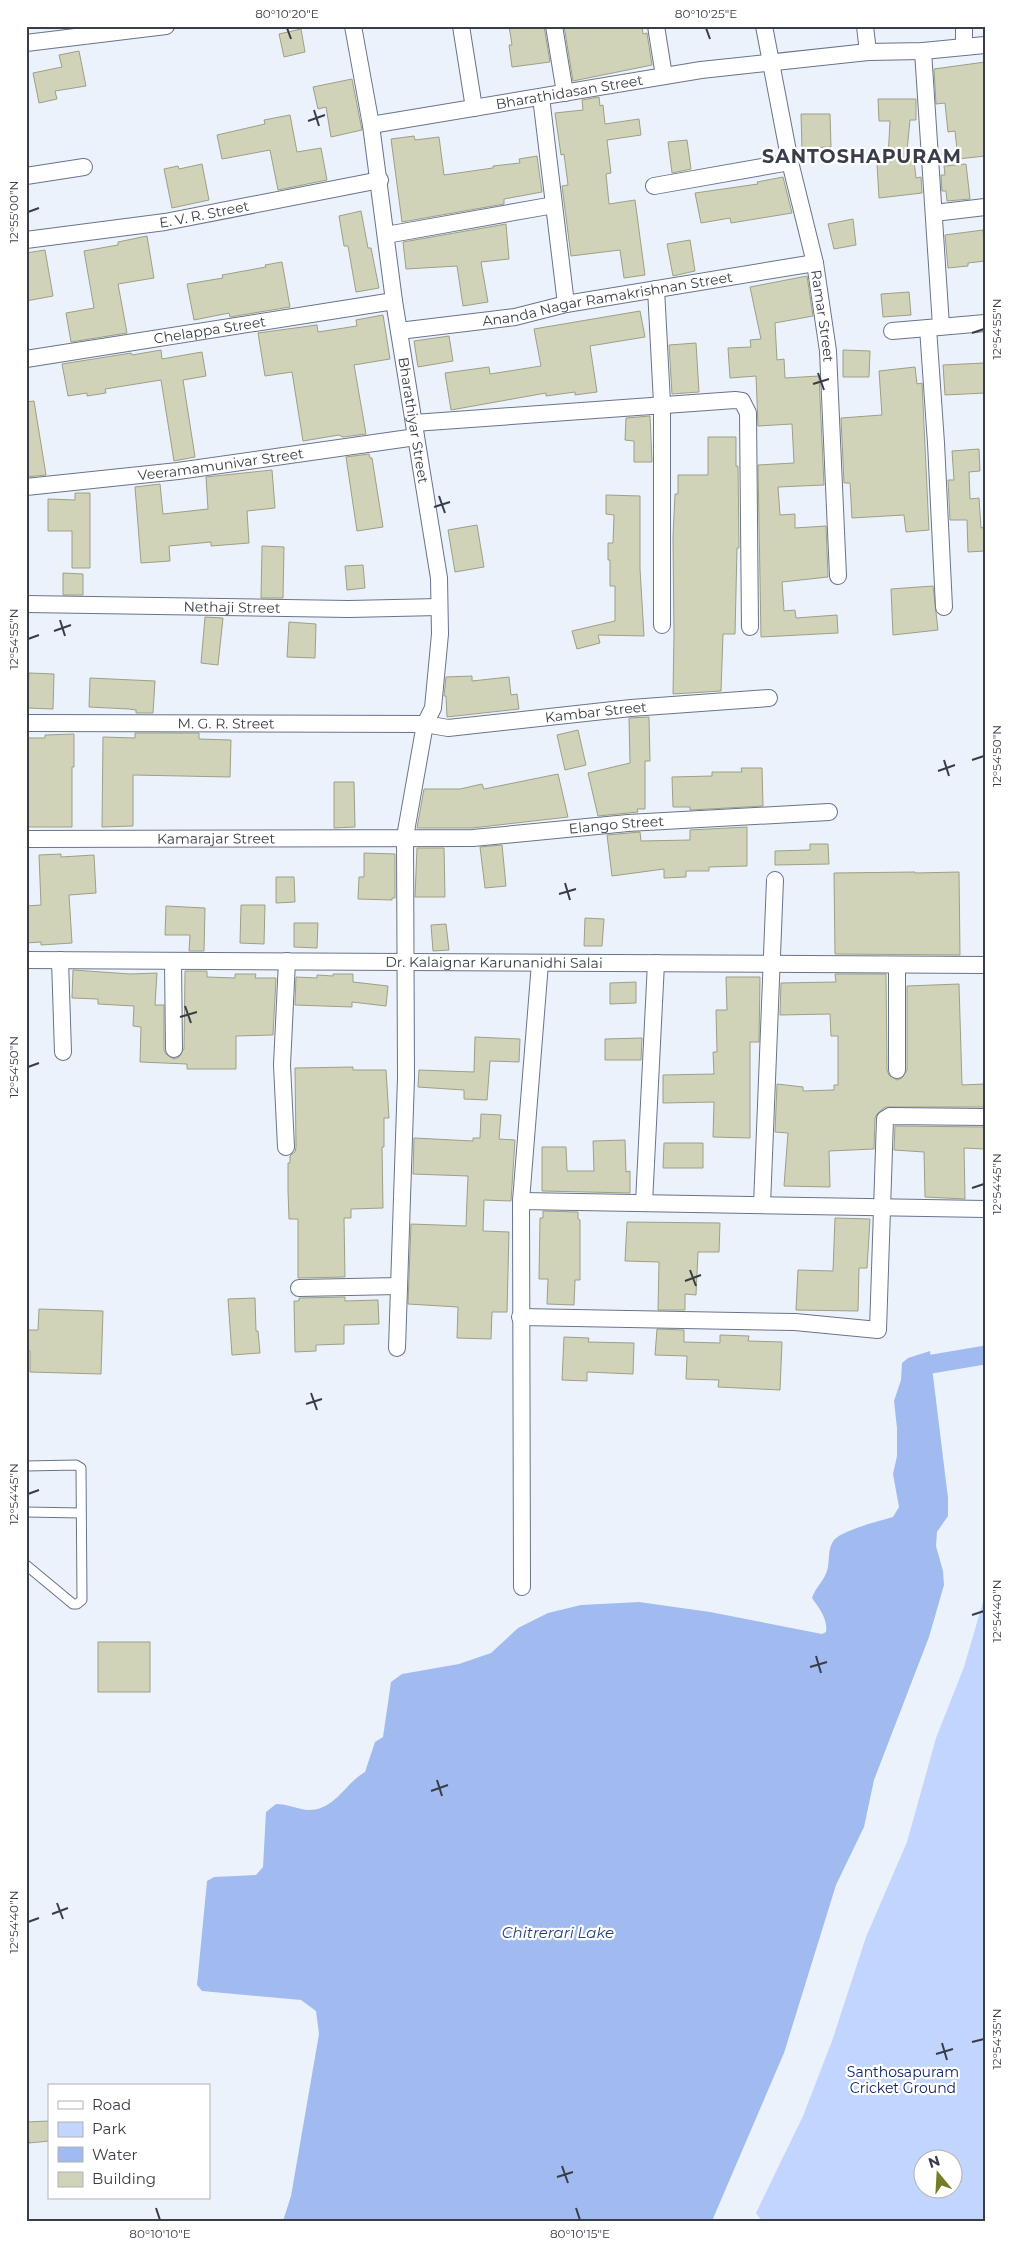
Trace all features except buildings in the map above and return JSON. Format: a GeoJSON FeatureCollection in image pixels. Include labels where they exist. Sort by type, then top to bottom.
{"type":"FeatureCollection","features":[{"type":"Feature","properties":{"kind":"street"},"geometry":{"type":"LineString","coordinates":[[26,44],[166,26]]}},
{"type":"Feature","properties":{"kind":"street","name":"Bharathiyar Street"},"geometry":{"type":"LineString","coordinates":[[353,26],[380,180],[394,301],[439,578],[440,634],[433,708],[425,724],[405,837],[404,962],[406,1078],[397,1348]]}},
{"type":"Feature","properties":{"kind":"street"},"geometry":{"type":"LineString","coordinates":[[461,26],[474,108]]}},
{"type":"Feature","properties":{"kind":"street"},"geometry":{"type":"LineString","coordinates":[[554,26],[565,93]]}},
{"type":"Feature","properties":{"kind":"street"},"geometry":{"type":"LineString","coordinates":[[656,26],[664,76]]}},
{"type":"Feature","properties":{"kind":"street","name":"Ramar Street"},"geometry":{"type":"LineString","coordinates":[[764,26],[769,61],[790,162],[815,263],[828,351],[838,576]]}},
{"type":"Feature","properties":{"kind":"street"},"geometry":{"type":"LineString","coordinates":[[865,26],[868,52]]}},
{"type":"Feature","properties":{"kind":"street"},"geometry":{"type":"LineString","coordinates":[[964,26],[964,47]]}},
{"type":"Feature","properties":{"kind":"street","name":"Bharathidasan Street"},"geometry":{"type":"LineString","coordinates":[[371,125],[664,76],[769,61],[868,52],[923,51],[985,45]]}},
{"type":"Feature","properties":{"kind":"street"},"geometry":{"type":"LineString","coordinates":[[923,51],[934,213],[936,443],[944,607]]}},
{"type":"Feature","properties":{"kind":"street"},"geometry":{"type":"LineString","coordinates":[[541,97],[566,304]]}},
{"type":"Feature","properties":{"kind":"street"},"geometry":{"type":"LineString","coordinates":[[654,186],[790,162]]}},
{"type":"Feature","properties":{"kind":"street"},"geometry":{"type":"LineString","coordinates":[[26,176],[84,167]]}},
{"type":"Feature","properties":{"kind":"street","name":"E. V. R. Street"},"geometry":{"type":"LineString","coordinates":[[26,240],[166,222],[380,180]]}},
{"type":"Feature","properties":{"kind":"street"},"geometry":{"type":"LineString","coordinates":[[386,235],[554,204]]}},
{"type":"Feature","properties":{"kind":"street"},"geometry":{"type":"LineString","coordinates":[[934,213],[985,207]]}},
{"type":"Feature","properties":{"kind":"street","name":"Ananda Nagar Ramakrishnan Street"},"geometry":{"type":"LineString","coordinates":[[399,331],[515,317],[566,304],[815,263]]}},
{"type":"Feature","properties":{"kind":"street"},"geometry":{"type":"LineString","coordinates":[[656,289],[662,403],[662,625]]}},
{"type":"Feature","properties":{"kind":"street","name":"Chelappa Street"},"geometry":{"type":"LineString","coordinates":[[26,359],[394,301]]}},
{"type":"Feature","properties":{"kind":"street"},"geometry":{"type":"LineString","coordinates":[[892,331],[985,323]]}},
{"type":"Feature","properties":{"kind":"street","name":"Veeramamunivar Street"},"geometry":{"type":"LineString","coordinates":[[26,487],[178,471],[415,430],[662,403],[735,400],[742,402],[748,413],[750,627]]}},
{"type":"Feature","properties":{"kind":"street","name":"Nethaji Street"},"geometry":{"type":"LineString","coordinates":[[26,604],[349,609],[439,607]]}},
{"type":"Feature","properties":{"kind":"street","name":"Kambar Street"},"geometry":{"type":"LineString","coordinates":[[425,724],[448,728],[631,708],[769,698]]}},
{"type":"Feature","properties":{"kind":"street","name":"M. G. R. Street"},"geometry":{"type":"LineString","coordinates":[[26,723],[425,724]]}},
{"type":"Feature","properties":{"kind":"street","name":"Elango Street"},"geometry":{"type":"LineString","coordinates":[[405,837],[472,838],[628,823],[829,812]]}},
{"type":"Feature","properties":{"kind":"street","name":"Kamarajar Street"},"geometry":{"type":"LineString","coordinates":[[26,839],[405,837]]}},
{"type":"Feature","properties":{"kind":"street"},"geometry":{"type":"LineString","coordinates":[[762,1205],[775,880]]}},
{"type":"Feature","properties":{"kind":"street","name":"Dr. Kalaignar Karunanidhi Salai"},"geometry":{"type":"LineString","coordinates":[[26,960],[985,965]]}},
{"type":"Feature","properties":{"kind":"street"},"geometry":{"type":"LineString","coordinates":[[60,960],[63,1052]]}},
{"type":"Feature","properties":{"kind":"street"},"geometry":{"type":"LineString","coordinates":[[173,960],[174,1049]]}},
{"type":"Feature","properties":{"kind":"street"},"geometry":{"type":"LineString","coordinates":[[286,1147],[282,1065],[287,961]]}},
{"type":"Feature","properties":{"kind":"street"},"geometry":{"type":"LineString","coordinates":[[522,1587],[521,1201],[540,963]]}},
{"type":"Feature","properties":{"kind":"street"},"geometry":{"type":"LineString","coordinates":[[644,1203],[656,963]]}},
{"type":"Feature","properties":{"kind":"street"},"geometry":{"type":"LineString","coordinates":[[897,965],[897,1070]]}},
{"type":"Feature","properties":{"kind":"street"},"geometry":{"type":"LineString","coordinates":[[520,1317],[795,1322],[878,1330],[881,1208],[886,1118],[985,1117]]}},
{"type":"Feature","properties":{"kind":"street"},"geometry":{"type":"LineString","coordinates":[[521,1201],[985,1209]]}},
{"type":"Feature","properties":{"kind":"street"},"geometry":{"type":"LineString","coordinates":[[299,1288],[399,1286]]}},
{"type":"Feature","properties":{"kind":"lane"},"geometry":{"type":"LineString","coordinates":[[26,1466],[79,1466],[83,1472],[81,1513],[82,1600],[79,1603],[73,1604],[26,1566]]}},
{"type":"Feature","properties":{"kind":"lane"},"geometry":{"type":"LineString","coordinates":[[26,1512],[81,1513]]}},
{"type":"Feature","properties":{"kind":"green space","name":"Santhosapuram Cricket Ground"},"geometry":{"type":"Polygon","coordinates":[[[985,1595],[985,2221],[762,2221],[756,2213],[803,2116],[832,2041],[866,1937],[907,1842],[936,1738],[964,1667],[985,1595]]]}},
{"type":"Feature","properties":{"kind":"water","name":"Chitrerari Lake"},"geometry":{"type":"Polygon","coordinates":[[[930,1351],[948,1498],[948,1516],[937,1532],[936,1546],[943,1571],[944,1585],[929,1637],[874,1780],[864,1827],[836,1885],[784,2053],[712,2221],[283,2221],[291,2196],[319,2034],[316,2011],[301,2000],[202,1991],[197,1985],[207,1881],[214,1877],[256,1875],[263,1867],[266,1812],[276,1804],[307,1810],[317,1809],[332,1802],[365,1772],[375,1742],[383,1737],[391,1682],[402,1674],[459,1664],[491,1653],[518,1628],[548,1613],[581,1605],[639,1602],[710,1612],[822,1634],[826,1632],[824,1618],[812,1598],[827,1571],[830,1547],[834,1540],[845,1533],[893,1517],[899,1507],[893,1474],[897,1456],[897,1428],[894,1401],[901,1380],[902,1363],[908,1358],[930,1351]]]}},
{"type":"Feature","properties":{"kind":"waterway"},"geometry":{"type":"LineString","coordinates":[[932,1364],[985,1355]]}},
{"type":"Feature","properties":{"kind":"district","name":"SANTOSHAPURAM"},"geometry":{"type":"Point","coordinates":[862,156]}}]}
